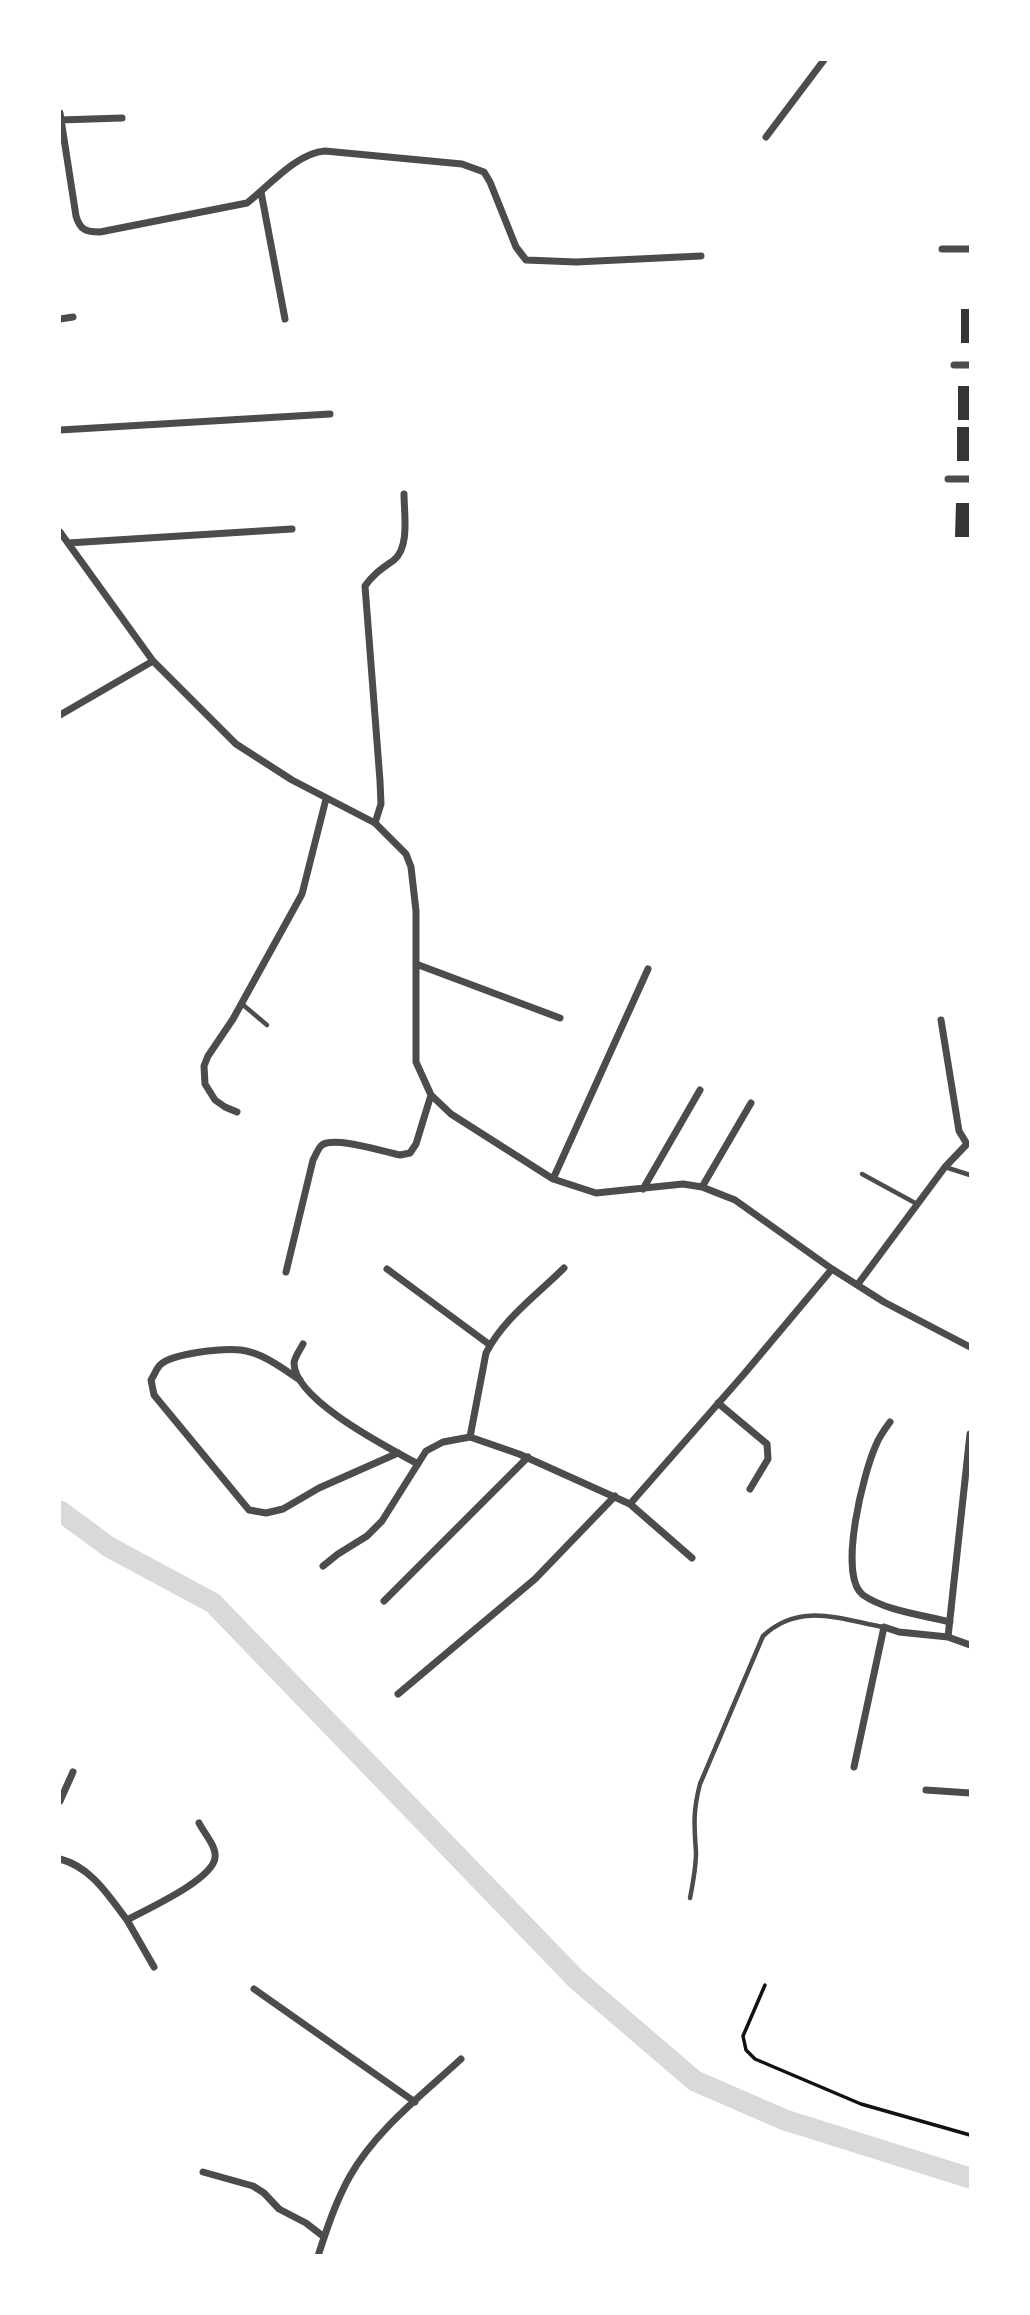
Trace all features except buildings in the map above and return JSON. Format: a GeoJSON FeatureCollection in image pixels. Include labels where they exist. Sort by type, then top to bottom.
{"type":"FeatureCollection","features":[{"type":"Feature","properties":{"kind":"street"},"geometry":{"type":"LineString","coordinates":[[766,137],[824,60]]}},
{"type":"Feature","properties":{"kind":"street"},"geometry":{"type":"LineString","coordinates":[[60,113],[76,216],[79,225],[89,232],[247,203],[277,175],[320,152],[462,164],[484,172],[516,247],[526,260],[576,262],[701,256]]}},
{"type":"Feature","properties":{"kind":"street"},"geometry":{"type":"LineString","coordinates":[[60,120],[122,117]]}},
{"type":"Feature","properties":{"kind":"street"},"geometry":{"type":"LineString","coordinates":[[261,192],[285,319]]}},
{"type":"Feature","properties":{"kind":"street"},"geometry":{"type":"LineString","coordinates":[[942,249],[971,249]]}},
{"type":"Feature","properties":{"kind":"street"},"geometry":{"type":"LineString","coordinates":[[60,319],[73,317]]}},
{"type":"Feature","properties":{"kind":"street"},"geometry":{"type":"LineString","coordinates":[[954,365],[971,365]]}},
{"type":"Feature","properties":{"kind":"street"},"geometry":{"type":"LineString","coordinates":[[60,429],[330,414]]}},
{"type":"Feature","properties":{"kind":"street"},"geometry":{"type":"LineString","coordinates":[[948,479],[971,479]]}},
{"type":"Feature","properties":{"kind":"street"},"geometry":{"type":"LineString","coordinates":[[375,823],[381,804],[380,781],[364,596],[365,586],[371,577],[397,558],[401,549],[404,538],[404,494]]}},
{"type":"Feature","properties":{"kind":"street"},"geometry":{"type":"LineString","coordinates":[[68,543],[292,529]]}},
{"type":"Feature","properties":{"kind":"street"},"geometry":{"type":"LineString","coordinates":[[60,532],[153,662],[236,744],[292,780],[375,823],[406,854],[411,867],[416,911],[416,1062],[431,1095],[451,1114],[553,1179],[596,1193],[682,1184],[702,1187],[735,1200],[832,1269],[884,1302],[971,1347]]}},
{"type":"Feature","properties":{"kind":"street"},"geometry":{"type":"LineString","coordinates":[[60,715],[153,662]]}},
{"type":"Feature","properties":{"kind":"street"},"geometry":{"type":"LineString","coordinates":[[237,1112],[215,1100],[205,1084],[204,1066],[302,894],[327,799]]}},
{"type":"Feature","properties":{"kind":"street"},"geometry":{"type":"LineString","coordinates":[[416,964],[560,1018]]}},
{"type":"Feature","properties":{"kind":"street"},"geometry":{"type":"LineString","coordinates":[[553,1179],[648,968]]}},
{"type":"Feature","properties":{"kind":"street"},"geometry":{"type":"LineString","coordinates":[[858,1284],[945,1167],[969,1143],[959,1131],[941,1020]]}},
{"type":"Feature","properties":{"kind":"street"},"geometry":{"type":"LineString","coordinates":[[643,1189],[700,1090]]}},
{"type":"Feature","properties":{"kind":"street"},"geometry":{"type":"LineString","coordinates":[[286,1272],[313,1160],[320,1147],[336,1142],[400,1155],[410,1153],[416,1144],[431,1095]]}},
{"type":"Feature","properties":{"kind":"street"},"geometry":{"type":"LineString","coordinates":[[702,1187],[751,1103]]}},
{"type":"Feature","properties":{"kind":"street"},"geometry":{"type":"LineString","coordinates":[[470,1437],[486,1353],[490,1345],[502,1327],[564,1268]]}},
{"type":"Feature","properties":{"kind":"street"},"geometry":{"type":"LineString","coordinates":[[387,1269],[490,1345]]}},
{"type":"Feature","properties":{"kind":"street"},"geometry":{"type":"LineString","coordinates":[[630,1504],[832,1269]]}},
{"type":"Feature","properties":{"kind":"street"},"geometry":{"type":"LineString","coordinates":[[300,1380],[294,1360],[303,1343]]}},
{"type":"Feature","properties":{"kind":"street"},"geometry":{"type":"LineString","coordinates":[[398,1453],[319,1488],[283,1509],[267,1513],[249,1510],[154,1395],[151,1380],[160,1365],[169,1360],[203,1352],[241,1350],[268,1359],[300,1380],[322,1404],[345,1422],[418,1464]]}},
{"type":"Feature","properties":{"kind":"street"},"geometry":{"type":"LineString","coordinates":[[718,1403],[767,1444],[768,1459],[750,1489]]}},
{"type":"Feature","properties":{"kind":"street"},"geometry":{"type":"LineString","coordinates":[[890,1422],[876,1444],[857,1506],[852,1540],[854,1580],[861,1593],[880,1604],[950,1622]]}},
{"type":"Feature","properties":{"kind":"street"},"geometry":{"type":"LineString","coordinates":[[948,1637],[971,1434]]}},
{"type":"Feature","properties":{"kind":"street"},"geometry":{"type":"LineString","coordinates":[[323,1566],[367,1536],[382,1521],[426,1451],[443,1442],[470,1437],[527,1457],[630,1504],[692,1558]]}},
{"type":"Feature","properties":{"kind":"street"},"geometry":{"type":"LineString","coordinates":[[384,1601],[527,1457]]}},
{"type":"Feature","properties":{"kind":"street"},"geometry":{"type":"LineString","coordinates":[[398,1694],[535,1579],[615,1496]]}},
{"type":"Feature","properties":{"kind":"street"},"geometry":{"type":"LineString","coordinates":[[854,1766],[884,1627],[899,1632],[948,1637],[971,1645]]}},
{"type":"Feature","properties":{"kind":"street"},"geometry":{"type":"LineString","coordinates":[[60,1801],[74,1772]]}},
{"type":"Feature","properties":{"kind":"street"},"geometry":{"type":"LineString","coordinates":[[926,1790],[971,1793]]}},
{"type":"Feature","properties":{"kind":"street"},"geometry":{"type":"LineString","coordinates":[[127,1920],[160,1903],[211,1868],[215,1853],[199,1824]]}},
{"type":"Feature","properties":{"kind":"street"},"geometry":{"type":"LineString","coordinates":[[60,1860],[77,1865],[104,1890],[127,1920],[154,1967]]}},
{"type":"Feature","properties":{"kind":"street"},"geometry":{"type":"LineString","coordinates":[[254,1989],[415,2102]]}},
{"type":"Feature","properties":{"kind":"street"},"geometry":{"type":"LineString","coordinates":[[318,2256],[332,2214],[351,2174],[385,2130],[461,2059]]}},
{"type":"Feature","properties":{"kind":"street"},"geometry":{"type":"LineString","coordinates":[[203,2172],[253,2186],[279,2208],[306,2222],[324,2237]]}},
{"type":"Feature","properties":{"kind":"lane"},"geometry":{"type":"LineString","coordinates":[[241,1003],[267,1025]]}},
{"type":"Feature","properties":{"kind":"lane"},"geometry":{"type":"LineString","coordinates":[[945,1167],[971,1175]]}},
{"type":"Feature","properties":{"kind":"lane"},"geometry":{"type":"LineString","coordinates":[[862,1174],[918,1205]]}},
{"type":"Feature","properties":{"kind":"lane"},"geometry":{"type":"LineString","coordinates":[[690,1898],[695,1875],[693,1834],[697,1794],[763,1636],[776,1624],[796,1616],[823,1616],[884,1627]]}},
{"type":"Feature","properties":{"kind":"path"},"geometry":{"type":"LineString","coordinates":[[765,1985],[743,2036],[746,2050],[755,2059],[861,2104],[971,2135]]}},
{"type":"Feature","properties":{"kind":"waterway"},"geometry":{"type":"LineString","coordinates":[[60,1511],[109,1547],[213,1603],[576,1979],[695,2081],[785,2120],[970,2178]]}}]}
